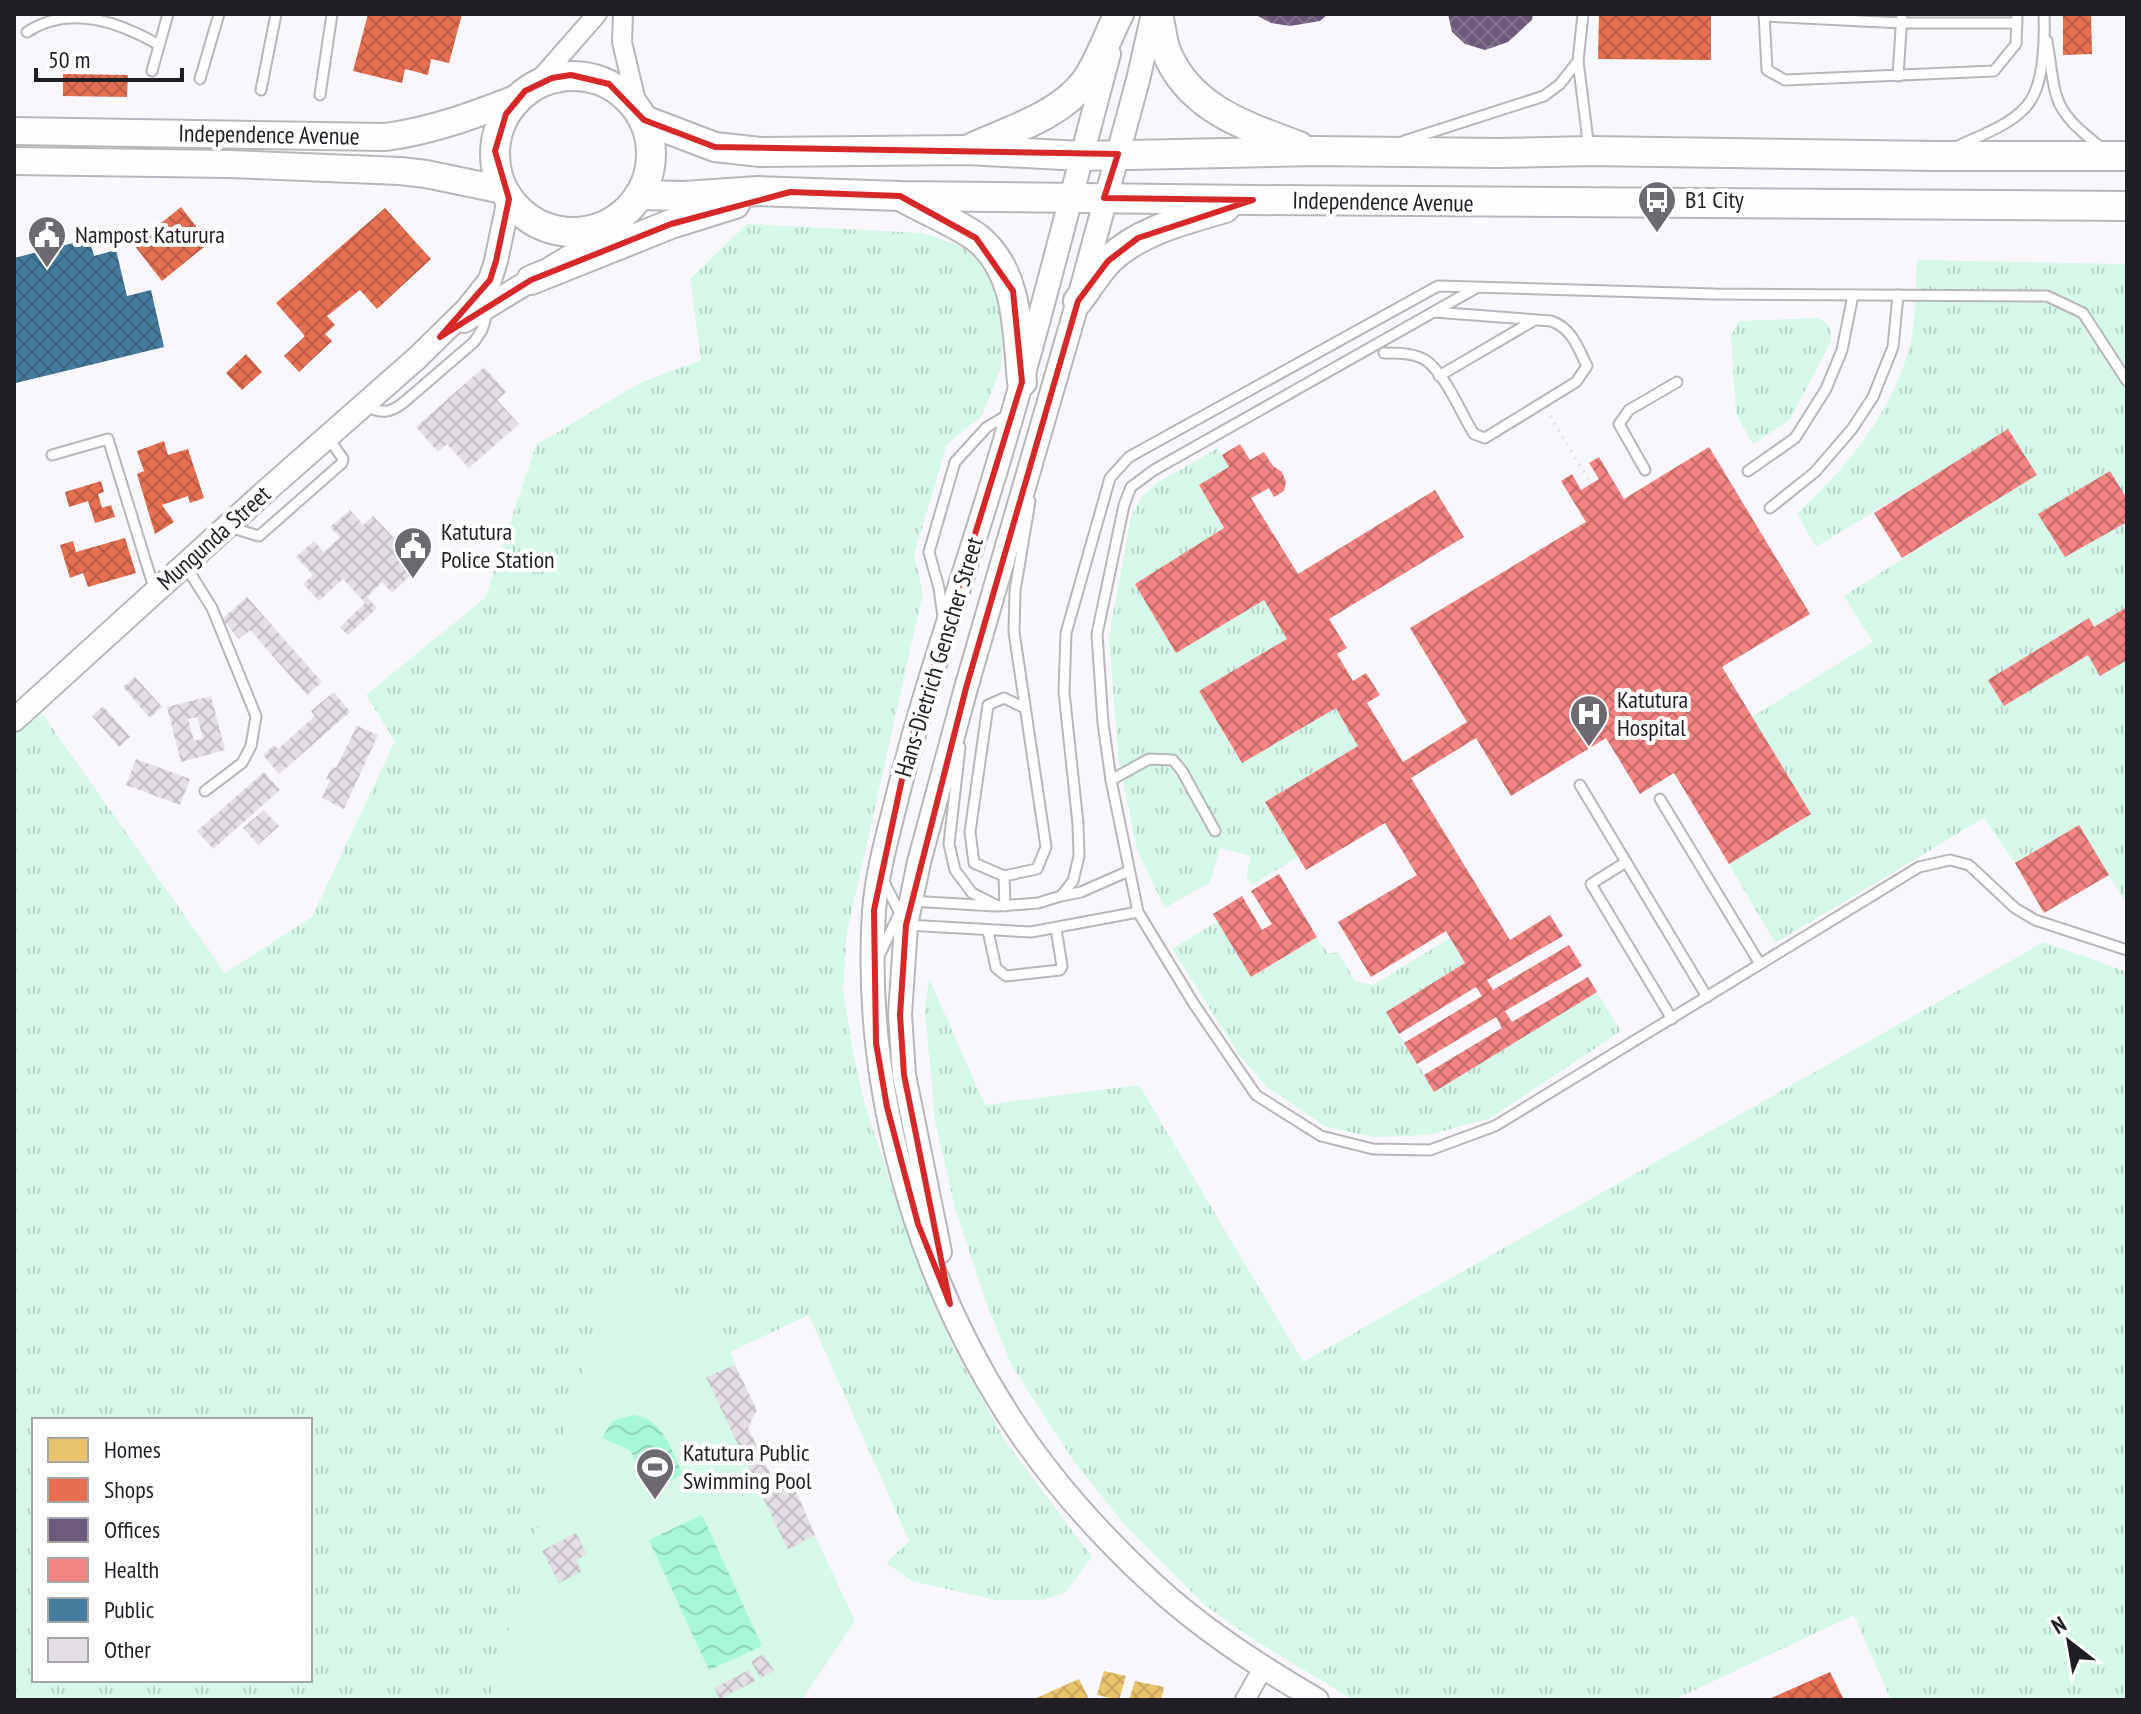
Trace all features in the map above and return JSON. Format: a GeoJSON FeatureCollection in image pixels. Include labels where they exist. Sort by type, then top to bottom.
{"type":"FeatureCollection","features":[{"type":"Feature","properties":{"kind":"main road"},"geometry":{"type":"LineString","coordinates":[[967,150],[1039,117],[1065,101],[1085,81],[1120,14]]}},
{"type":"Feature","properties":{"kind":"main road"},"geometry":{"type":"LineString","coordinates":[[1155,14],[1166,51],[1186,84],[1208,107],[1314,151]]}},
{"type":"Feature","properties":{"kind":"main road","name":"Independence Avenue"},"geometry":{"type":"LineString","coordinates":[[14,131],[385,137],[416,133],[452,123],[552,78],[571,75],[591,77],[625,95],[641,115],[651,145],[649,171],[639,195],[619,217],[603,226],[586,230],[560,230],[535,222],[521,212],[506,194],[426,174],[229,164],[14,161]]}},
{"type":"Feature","properties":{"kind":"main road"},"geometry":{"type":"LineString","coordinates":[[506,194],[496,171],[496,142],[506,114],[526,92]]}},
{"type":"Feature","properties":{"kind":"main road","name":"Independence Avenue"},"geometry":{"type":"LineString","coordinates":[[641,115],[715,147],[760,152],[967,150],[1081,156],[1314,151],[1590,151],[2119,156]]}},
{"type":"Feature","properties":{"kind":"main road","name":"Independence Avenue"},"geometry":{"type":"LineString","coordinates":[[639,195],[684,196],[758,191],[900,196],[1253,200],[2127,206]]}},
{"type":"Feature","properties":{"kind":"main road"},"geometry":{"type":"LineString","coordinates":[[531,280],[671,224],[720,208],[790,192]]}},
{"type":"Feature","properties":{"kind":"main road"},"geometry":{"type":"LineString","coordinates":[[900,196],[976,238],[997,263],[1013,291],[1022,382]]}},
{"type":"Feature","properties":{"kind":"main road"},"geometry":{"type":"LineString","coordinates":[[1078,301],[1108,261],[1138,238],[1178,222],[1253,200]]}},
{"type":"Feature","properties":{"kind":"street"},"geometry":{"type":"LineString","coordinates":[[526,92],[597,14]]}},
{"type":"Feature","properties":{"kind":"street"},"geometry":{"type":"LineString","coordinates":[[623,14],[622,42],[641,115]]}},
{"type":"Feature","properties":{"kind":"street","name":"Hans-Dietrich Genscher Street"},"geometry":{"type":"LineString","coordinates":[[1120,14],[1014,412],[908,751],[878,871],[873,970],[876,1043],[887,1107],[918,1224],[950,1304],[1023,1436],[1088,1517],[1152,1583],[1188,1614],[1263,1668],[1317,1700]]}},
{"type":"Feature","properties":{"kind":"street","name":"Hans-Dietrich Genscher Street"},"geometry":{"type":"LineString","coordinates":[[950,1304],[904,1075],[900,1015],[905,913],[966,688],[1078,301],[1155,14]]}},
{"type":"Feature","properties":{"kind":"street"},"geometry":{"type":"LineString","coordinates":[[440,337],[490,280],[496,261],[506,194]]}},
{"type":"Feature","properties":{"kind":"street"},"geometry":{"type":"LineString","coordinates":[[440,337],[574,254],[619,217]]}},
{"type":"Feature","properties":{"kind":"street","name":"Mungunda Street"},"geometry":{"type":"LineString","coordinates":[[14,720],[440,337]]}},
{"type":"Feature","properties":{"kind":"street"},"geometry":{"type":"LineString","coordinates":[[1245,1700],[1263,1668]]}},
{"type":"Feature","properties":{"kind":"lane"},"geometry":{"type":"LineString","coordinates":[[152,71],[168,14]]}},
{"type":"Feature","properties":{"kind":"lane"},"geometry":{"type":"LineString","coordinates":[[200,79],[219,14]]}},
{"type":"Feature","properties":{"kind":"lane"},"geometry":{"type":"LineString","coordinates":[[261,90],[276,14]]}},
{"type":"Feature","properties":{"kind":"lane"},"geometry":{"type":"LineString","coordinates":[[320,95],[332,14]]}},
{"type":"Feature","properties":{"kind":"lane"},"geometry":{"type":"LineString","coordinates":[[1583,14],[1578,61],[1590,151]]}},
{"type":"Feature","properties":{"kind":"lane"},"geometry":{"type":"LineString","coordinates":[[1764,15],[2017,18],[2016,44],[1994,71],[1785,80],[1767,70],[1764,15]]}},
{"type":"Feature","properties":{"kind":"lane"},"geometry":{"type":"LineString","coordinates":[[27,32],[40,24],[82,17],[105,20],[131,29],[159,45]]}},
{"type":"Feature","properties":{"kind":"lane"},"geometry":{"type":"LineString","coordinates":[[2044,18],[2054,91],[2060,109],[2072,125],[2119,156]]}},
{"type":"Feature","properties":{"kind":"lane"},"geometry":{"type":"LineString","coordinates":[[1937,156],[1990,131],[2017,115],[2030,102],[2041,66],[2044,18]]}},
{"type":"Feature","properties":{"kind":"lane"},"geometry":{"type":"LineString","coordinates":[[1898,76],[1902,19]]}},
{"type":"Feature","properties":{"kind":"lane"},"geometry":{"type":"LineString","coordinates":[[1369,151],[1544,96],[1560,84],[1578,61]]}},
{"type":"Feature","properties":{"kind":"lane"},"geometry":{"type":"LineString","coordinates":[[1061,896],[1073,881],[1079,856],[1064,692],[1066,633],[1110,478],[1129,457],[1438,286],[2047,296],[2083,313],[2127,381]]}},
{"type":"Feature","properties":{"kind":"lane"},"geometry":{"type":"LineString","coordinates":[[1476,288],[1154,470],[1131,487],[1124,505],[1097,634],[1103,723],[1111,780],[1138,912],[1194,1004],[1256,1095],[1321,1136],[1373,1149],[1430,1150],[1495,1126],[1919,867],[1950,860],[1969,865],[2015,908],[2035,920],[2127,950]]}},
{"type":"Feature","properties":{"kind":"lane"},"geometry":{"type":"LineString","coordinates":[[1748,471],[1795,438],[1826,389],[1842,350],[1853,295]]}},
{"type":"Feature","properties":{"kind":"lane"},"geometry":{"type":"LineString","coordinates":[[1770,508],[1815,472],[1852,429],[1873,397],[1893,347],[1898,295]]}},
{"type":"Feature","properties":{"kind":"lane"},"geometry":{"type":"LineString","coordinates":[[364,405],[384,412],[392,411],[403,403],[474,342],[482,330],[490,304]]}},
{"type":"Feature","properties":{"kind":"lane"},"geometry":{"type":"LineString","coordinates":[[1384,353],[1427,361],[1474,434],[1485,438],[1576,382],[1587,366],[1563,325],[1551,321],[1434,312]]}},
{"type":"Feature","properties":{"kind":"lane"},"geometry":{"type":"LineString","coordinates":[[1439,376],[1533,321]]}},
{"type":"Feature","properties":{"kind":"lane"},"geometry":{"type":"LineString","coordinates":[[1645,470],[1619,424],[1629,410],[1677,382]]}},
{"type":"Feature","properties":{"kind":"lane"},"geometry":{"type":"LineString","coordinates":[[943,640],[943,612],[929,552],[955,462],[987,427],[1014,412]]}},
{"type":"Feature","properties":{"kind":"lane"},"geometry":{"type":"LineString","coordinates":[[1025,708],[1004,698],[988,705],[970,832],[974,863],[1004,876],[1037,869],[1046,847],[1014,632],[1015,591],[1045,414]]}},
{"type":"Feature","properties":{"kind":"lane"},"geometry":{"type":"LineString","coordinates":[[52,455],[108,439],[155,592]]}},
{"type":"Feature","properties":{"kind":"lane"},"geometry":{"type":"LineString","coordinates":[[185,565],[212,608],[256,716],[251,746],[242,763],[205,791]]}},
{"type":"Feature","properties":{"kind":"lane"},"geometry":{"type":"LineString","coordinates":[[966,688],[949,844],[955,870],[972,893],[1002,906]]}},
{"type":"Feature","properties":{"kind":"lane"},"geometry":{"type":"LineString","coordinates":[[1111,780],[1149,759],[1173,760],[1215,831]]}},
{"type":"Feature","properties":{"kind":"lane"},"geometry":{"type":"LineString","coordinates":[[1580,785],[1707,997]]}},
{"type":"Feature","properties":{"kind":"lane"},"geometry":{"type":"LineString","coordinates":[[1660,799],[1760,964]]}},
{"type":"Feature","properties":{"kind":"lane"},"geometry":{"type":"LineString","coordinates":[[1626,862],[1591,884],[1672,1019]]}},
{"type":"Feature","properties":{"kind":"lane"},"geometry":{"type":"LineString","coordinates":[[878,871],[905,913],[988,931],[1056,929],[1138,912]]}},
{"type":"Feature","properties":{"kind":"lane"},"geometry":{"type":"LineString","coordinates":[[905,913],[1038,903],[1081,892],[1129,871]]}},
{"type":"Feature","properties":{"kind":"lane"},"geometry":{"type":"LineString","coordinates":[[1002,906],[1004,876]]}},
{"type":"Feature","properties":{"kind":"lane"},"geometry":{"type":"LineString","coordinates":[[873,970],[905,913]]}},
{"type":"Feature","properties":{"kind":"lane"},"geometry":{"type":"LineString","coordinates":[[988,931],[996,968],[1006,976],[1060,970],[1056,929]]}},
{"type":"Feature","properties":{"kind":"path"},"geometry":{"type":"LineString","coordinates":[[1542,403],[1591,484]]}},
{"type":"Feature","properties":{"kind":"highlighted area"},"geometry":{"type":"Polygon","coordinates":[[[571,75],[609,84],[644,120],[715,147],[1118,154],[1104,198],[1253,200],[1138,238],[1108,261],[1078,301],[966,688],[906,925],[900,1015],[904,1075],[950,1304],[918,1224],[887,1107],[876,1043],[874,910],[908,751],[1022,382],[1013,291],[976,238],[900,196],[790,192],[671,224],[531,280],[440,337],[490,280],[496,261],[509,199],[495,151],[506,114],[525,91],[552,78],[571,75]]]}},
{"type":"Feature","properties":{"kind":"green space"},"geometry":{"type":"Polygon","coordinates":[[[747,224],[922,233],[963,247],[984,266],[1000,298],[1003,330],[1001,368],[982,416],[947,444],[914,555],[923,593],[847,932],[843,989],[865,1104],[900,1213],[947,1334],[1005,1441],[1092,1557],[1065,1593],[1042,1600],[996,1600],[912,1581],[886,1563],[909,1541],[809,1315],[730,1352],[714,1303],[608,1281],[489,1700],[14,1700],[14,720],[34,702],[225,973],[312,917],[395,741],[366,695],[485,598],[536,445],[640,383],[701,360],[690,279],[747,224]]]}},
{"type":"Feature","properties":{"kind":"green space"},"geometry":{"type":"Polygon","coordinates":[[[1917,260],[2127,264],[2127,726],[2124,728],[2127,732],[2127,801],[2124,803],[2127,809],[2127,896],[2123,898],[2079,825],[2015,863],[1984,818],[1775,943],[1729,864],[1811,814],[1752,717],[1873,642],[1844,596],[2036,475],[2008,430],[1816,547],[1797,514],[1853,455],[1883,411],[1895,387],[1912,335],[1917,260]]]}},
{"type":"Feature","properties":{"kind":"green space"},"geometry":{"type":"Polygon","coordinates":[[[1819,318],[1830,326],[1831,341],[1790,420],[1753,444],[1736,414],[1731,336],[1739,321],[1819,318]]]}},
{"type":"Feature","properties":{"kind":"green space"},"geometry":{"type":"Polygon","coordinates":[[[1218,448],[1229,467],[1199,486],[1287,639],[1199,691],[1241,763],[1336,708],[1358,746],[1265,802],[1298,857],[1252,885],[1246,877],[1251,856],[1220,848],[1210,882],[1165,908],[1138,852],[1119,763],[1109,637],[1131,517],[1141,497],[1159,482],[1218,448]]]}},
{"type":"Feature","properties":{"kind":"green space"},"geometry":{"type":"Polygon","coordinates":[[[1218,921],[1252,977],[1317,937],[1328,954],[1338,952],[1355,981],[1373,985],[1450,938],[1465,963],[1386,1013],[1434,1091],[1597,992],[1621,1031],[1491,1118],[1429,1135],[1374,1137],[1326,1127],[1268,1088],[1240,1056],[1172,949],[1218,921]]]}},
{"type":"Feature","properties":{"kind":"green space"},"geometry":{"type":"Polygon","coordinates":[[[2044,942],[2127,972],[2127,1700],[1891,1700],[1854,1615],[1673,1700],[1354,1700],[1254,1640],[1205,1605],[1125,1525],[1075,1463],[1011,1364],[986,1302],[955,1208],[935,1121],[925,1010],[929,978],[985,1105],[1139,1085],[1303,1362],[2044,942]]]}},
{"type":"Feature","properties":{"kind":"green space","name":"Katutura Public Swimming Pool"},"geometry":{"type":"Polygon","coordinates":[[[608,1281],[714,1303],[735,1365],[707,1377],[788,1550],[815,1535],[855,1621],[802,1700],[489,1700],[608,1281]]]}},
{"type":"Feature","properties":{"kind":"water"},"geometry":{"type":"Polygon","coordinates":[[[633,1415],[643,1417],[659,1429],[683,1474],[652,1491],[630,1450],[602,1438],[612,1421],[633,1415]]]}},
{"type":"Feature","properties":{"kind":"water"},"geometry":{"type":"Polygon","coordinates":[[[702,1515],[762,1646],[709,1670],[649,1540],[702,1515]]]}},
{"type":"Feature","properties":{"kind":"building: Homes"},"geometry":{"type":"Polygon","coordinates":[[[1104,1671],[1126,1676],[1119,1700],[1097,1695],[1104,1671]]]}},
{"type":"Feature","properties":{"kind":"building: Homes"},"geometry":{"type":"Polygon","coordinates":[[[1079,1679],[1088,1697],[1083,1700],[1032,1700],[1079,1679]]]}},
{"type":"Feature","properties":{"kind":"building: Homes"},"geometry":{"type":"Polygon","coordinates":[[[1135,1681],[1164,1687],[1161,1700],[1129,1700],[1135,1681]]]}},
{"type":"Feature","properties":{"kind":"building: Shops"},"geometry":{"type":"Polygon","coordinates":[[[368,14],[462,14],[449,63],[431,59],[428,75],[405,69],[402,83],[353,71],[368,14]]]}},
{"type":"Feature","properties":{"kind":"building: Shops"},"geometry":{"type":"Polygon","coordinates":[[[1599,14],[1711,14],[1711,60],[1598,59],[1599,14]]]}},
{"type":"Feature","properties":{"kind":"building: Shops"},"geometry":{"type":"Polygon","coordinates":[[[2063,14],[2091,14],[2092,54],[2063,55],[2063,14]]]}},
{"type":"Feature","properties":{"kind":"building: Shops"},"geometry":{"type":"Polygon","coordinates":[[[63,74],[128,75],[127,97],[63,96],[63,74]]]}},
{"type":"Feature","properties":{"kind":"building: Shops"},"geometry":{"type":"Polygon","coordinates":[[[181,207],[209,243],[162,281],[134,245],[181,207]]]}},
{"type":"Feature","properties":{"kind":"building: Shops"},"geometry":{"type":"Polygon","coordinates":[[[385,208],[431,259],[377,309],[360,290],[327,316],[335,325],[325,334],[332,341],[299,372],[284,356],[305,336],[276,303],[385,208]]]}},
{"type":"Feature","properties":{"kind":"building: Shops"},"geometry":{"type":"Polygon","coordinates":[[[246,354],[262,372],[242,390],[226,373],[246,354]]]}},
{"type":"Feature","properties":{"kind":"building: Shops"},"geometry":{"type":"Polygon","coordinates":[[[164,441],[168,455],[188,449],[204,498],[190,503],[188,496],[162,505],[174,522],[155,534],[137,474],[144,471],[137,451],[164,441]]]}},
{"type":"Feature","properties":{"kind":"building: Shops"},"geometry":{"type":"Polygon","coordinates":[[[101,481],[104,492],[98,494],[102,508],[111,505],[115,517],[95,523],[88,501],[69,507],[65,492],[101,481]]]}},
{"type":"Feature","properties":{"kind":"building: Shops"},"geometry":{"type":"Polygon","coordinates":[[[125,538],[136,573],[88,587],[83,573],[70,578],[60,545],[73,541],[76,552],[125,538]]]}},
{"type":"Feature","properties":{"kind":"building: Shops"},"geometry":{"type":"Polygon","coordinates":[[[1830,1672],[1844,1700],[1767,1700],[1830,1672]]]}},
{"type":"Feature","properties":{"kind":"building: Offices"},"geometry":{"type":"Polygon","coordinates":[[[1254,14],[1328,14],[1320,21],[1290,26],[1271,23],[1254,14]]]}},
{"type":"Feature","properties":{"kind":"building: Offices"},"geometry":{"type":"Polygon","coordinates":[[[1448,14],[1533,14],[1532,20],[1508,42],[1485,50],[1465,44],[1452,32],[1448,14]]]}},
{"type":"Feature","properties":{"kind":"building: Health"},"geometry":{"type":"Polygon","coordinates":[[[2008,429],[2037,475],[1902,558],[1874,513],[2008,429]]]}},
{"type":"Feature","properties":{"kind":"building: Health"},"geometry":{"type":"Polygon","coordinates":[[[1240,444],[1250,460],[1264,452],[1273,466],[1282,472],[1286,482],[1284,491],[1274,497],[1269,488],[1251,498],[1298,574],[1435,490],[1464,537],[1329,619],[1347,648],[1337,654],[1353,681],[1366,673],[1380,695],[1367,703],[1403,762],[1467,722],[1410,628],[1586,522],[1561,481],[1572,474],[1581,490],[1599,479],[1589,463],[1599,457],[1624,499],[1709,447],[1810,614],[1722,667],[1811,814],[1729,864],[1674,773],[1640,794],[1606,738],[1511,796],[1476,738],[1411,778],[1510,940],[1550,915],[1563,936],[1487,980],[1493,990],[1569,945],[1582,966],[1505,1011],[1512,1022],[1588,977],[1597,992],[1434,1092],[1424,1075],[1502,1028],[1496,1017],[1417,1064],[1404,1043],[1482,996],[1476,987],[1399,1034],[1386,1012],[1465,963],[1446,931],[1371,977],[1338,922],[1417,875],[1385,823],[1306,870],[1265,802],[1358,746],[1336,708],[1242,763],[1199,691],[1287,639],[1264,600],[1176,653],[1135,584],[1224,528],[1199,485],[1229,467],[1222,455],[1240,444]]]}},
{"type":"Feature","properties":{"kind":"building: Health"},"geometry":{"type":"Polygon","coordinates":[[[2110,471],[2127,499],[2127,522],[2065,557],[2038,514],[2110,471]]]}},
{"type":"Feature","properties":{"kind":"building: Health"},"geometry":{"type":"Polygon","coordinates":[[[2127,607],[2127,660],[2100,676],[2088,655],[2004,706],[1988,680],[2089,618],[2094,627],[2127,607]]]}},
{"type":"Feature","properties":{"kind":"building: Health"},"geometry":{"type":"Polygon","coordinates":[[[2079,825],[2109,875],[2044,913],[2015,863],[2079,825]]]}},
{"type":"Feature","properties":{"kind":"building: Health"},"geometry":{"type":"Polygon","coordinates":[[[1279,874],[1317,937],[1251,977],[1213,914],[1242,896],[1262,930],[1272,924],[1251,891],[1279,874]]]}},
{"type":"Feature","properties":{"kind":"building: Public"},"geometry":{"type":"Polygon","coordinates":[[[89,239],[94,256],[116,250],[127,296],[151,290],[164,347],[16,383],[14,258],[89,239]]]}},
{"type":"Feature","properties":{"kind":"building: Other"},"geometry":{"type":"Polygon","coordinates":[[[484,367],[506,392],[497,400],[519,424],[469,468],[447,444],[438,452],[416,427],[484,367]]]}},
{"type":"Feature","properties":{"kind":"building: Other"},"geometry":{"type":"Polygon","coordinates":[[[350,510],[363,525],[373,516],[420,566],[392,593],[382,582],[367,597],[377,608],[348,635],[340,627],[365,603],[343,579],[319,601],[303,584],[313,575],[296,557],[314,541],[324,552],[340,537],[330,527],[350,510]]]}},
{"type":"Feature","properties":{"kind":"building: Other"},"geometry":{"type":"Polygon","coordinates":[[[247,597],[322,682],[307,695],[250,630],[239,639],[222,619],[247,597]]]}},
{"type":"Feature","properties":{"kind":"building: Other"},"geometry":{"type":"Polygon","coordinates":[[[135,677],[162,707],[150,718],[123,687],[135,677]]]}},
{"type":"Feature","properties":{"kind":"building: Other"},"geometry":{"type":"Polygon","coordinates":[[[334,692],[350,712],[279,774],[263,755],[274,745],[278,749],[315,716],[311,711],[334,692]]]}},
{"type":"Feature","properties":{"kind":"building: Other"},"geometry":{"type":"Polygon","coordinates":[[[211,696],[225,750],[181,762],[167,707],[211,696]],[[197,717],[188,719],[194,741],[203,738],[197,717]]]}},
{"type":"Feature","properties":{"kind":"building: Other"},"geometry":{"type":"Polygon","coordinates":[[[103,706],[130,737],[119,747],[92,716],[103,706]]]}},
{"type":"Feature","properties":{"kind":"building: Other"},"geometry":{"type":"Polygon","coordinates":[[[357,726],[378,735],[344,809],[322,798],[330,780],[326,779],[332,767],[336,768],[357,726]]]}},
{"type":"Feature","properties":{"kind":"building: Other"},"geometry":{"type":"Polygon","coordinates":[[[136,759],[190,779],[180,805],[126,785],[136,759]]]}},
{"type":"Feature","properties":{"kind":"building: Other"},"geometry":{"type":"Polygon","coordinates":[[[264,772],[280,790],[213,849],[197,831],[264,772]]]}},
{"type":"Feature","properties":{"kind":"building: Other"},"geometry":{"type":"Polygon","coordinates":[[[264,810],[279,826],[258,845],[243,828],[264,810]]]}},
{"type":"Feature","properties":{"kind":"building: Other"},"geometry":{"type":"Polygon","coordinates":[[[735,1365],[757,1410],[748,1428],[777,1487],[796,1491],[815,1535],[788,1550],[706,1377],[735,1365]]]}},
{"type":"Feature","properties":{"kind":"building: Other"},"geometry":{"type":"Polygon","coordinates":[[[576,1533],[587,1554],[576,1560],[582,1571],[559,1583],[542,1551],[576,1533]]]}},
{"type":"Feature","properties":{"kind":"building: Other"},"geometry":{"type":"Polygon","coordinates":[[[764,1654],[774,1671],[760,1678],[751,1661],[764,1654]]]}},
{"type":"Feature","properties":{"kind":"building: Other"},"geometry":{"type":"Polygon","coordinates":[[[749,1670],[755,1681],[720,1699],[714,1688],[749,1670]]]}},
{"type":"Feature","properties":{"kind":"place","name":"B1 City"},"geometry":{"type":"Point","coordinates":[1657,234]}},
{"type":"Feature","properties":{"kind":"place","name":"Nampost Katurura"},"geometry":{"type":"Point","coordinates":[47,269]}},
{"type":"Feature","properties":{"kind":"place","name":"Katutura Police Station"},"geometry":{"type":"Point","coordinates":[413,580]}},
{"type":"Feature","properties":{"kind":"place","name":"Katutura Hospital"},"geometry":{"type":"Point","coordinates":[1589,748]}},
{"type":"Feature","properties":{"kind":"place","name":"Katutura Public Swimming Pool"},"geometry":{"type":"Point","coordinates":[655,1501]}}]}
